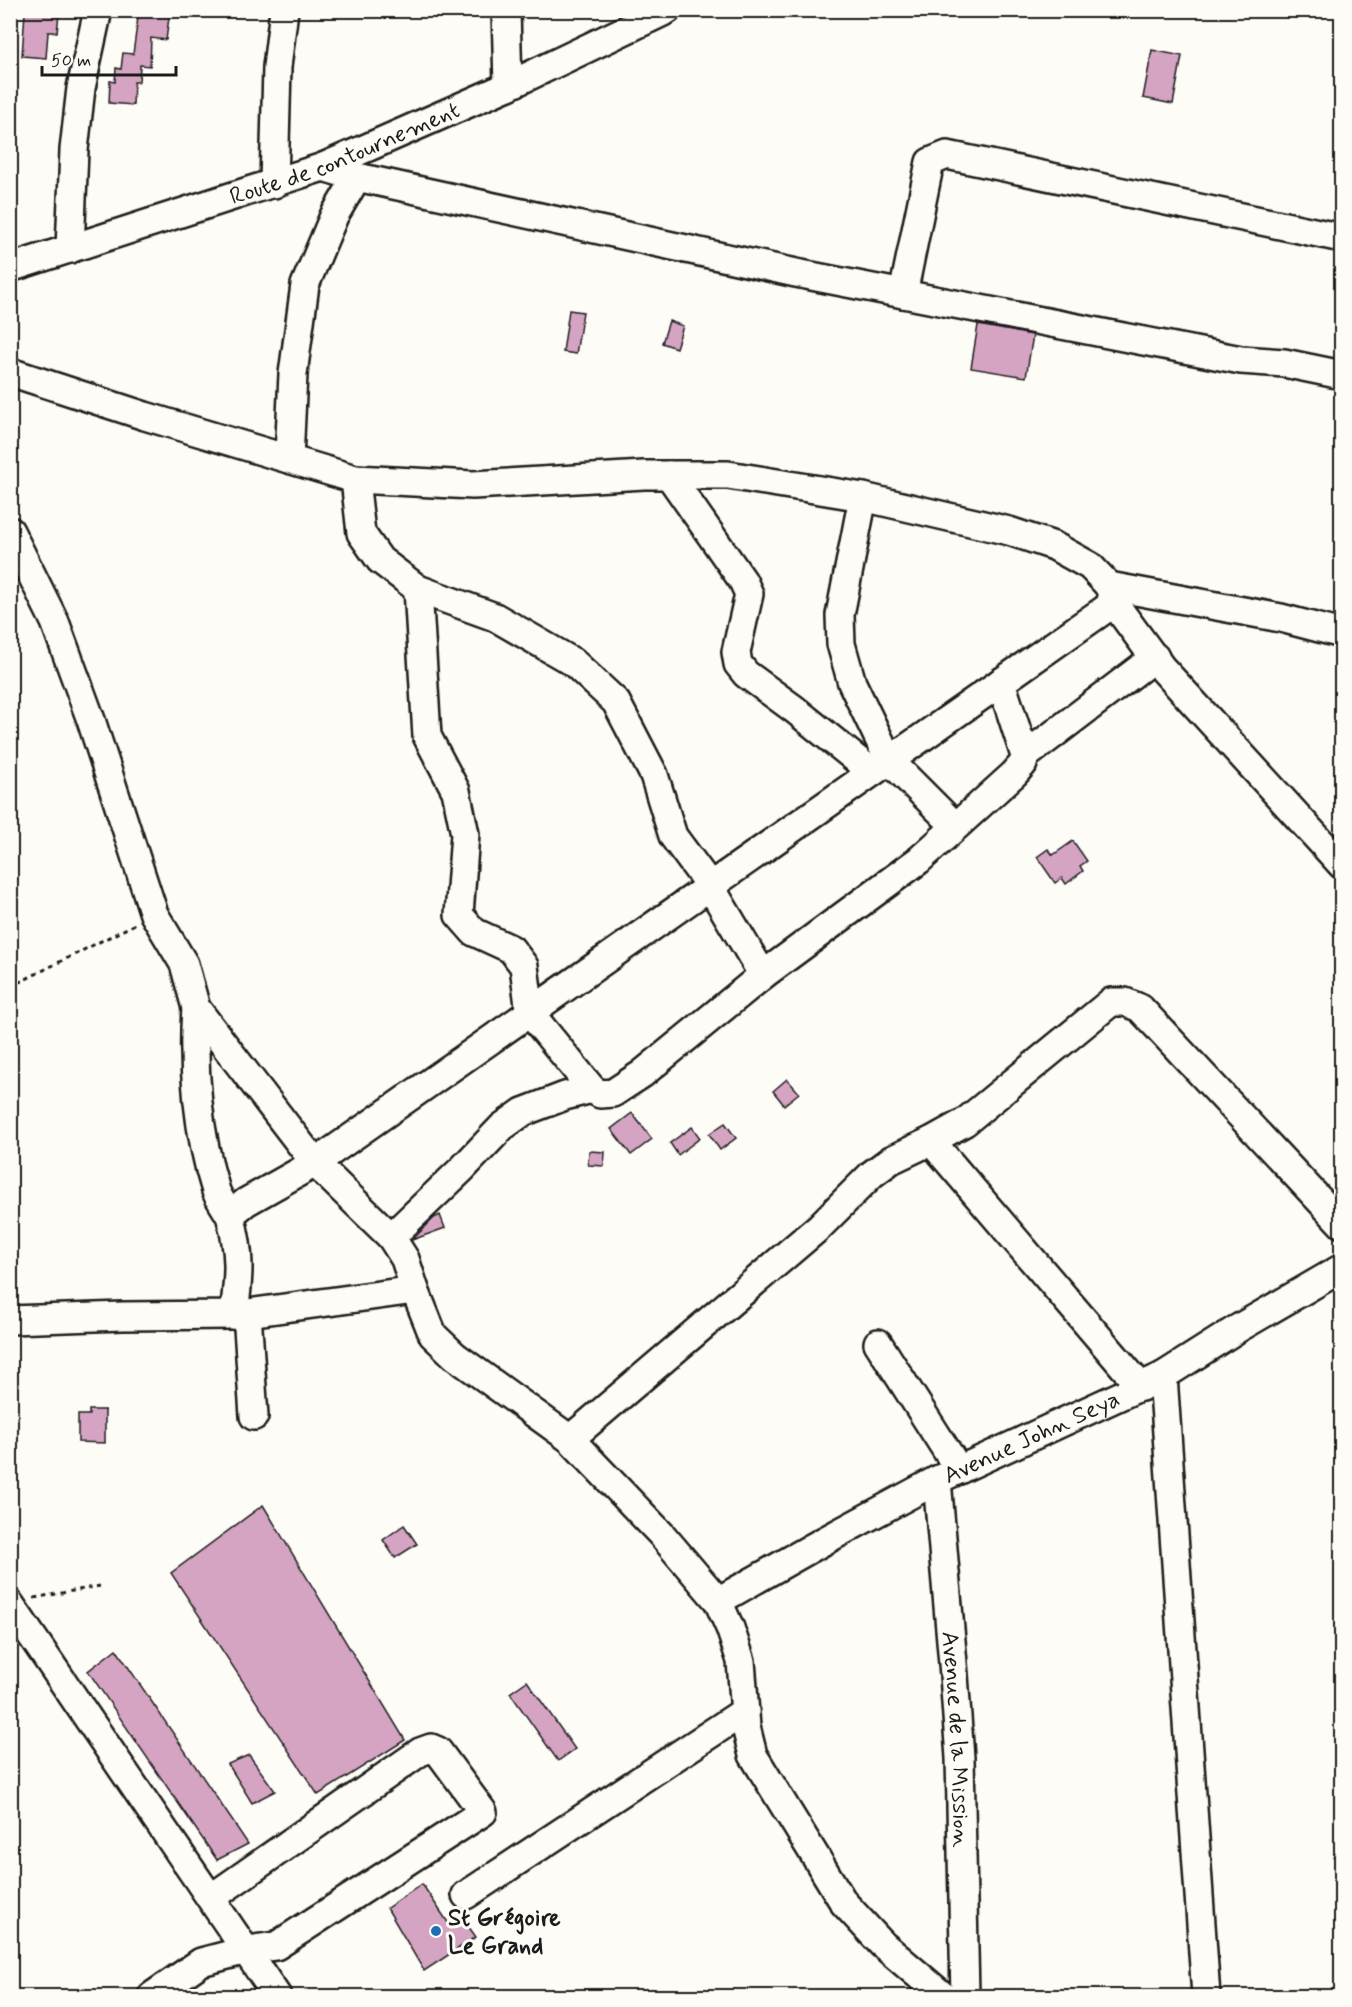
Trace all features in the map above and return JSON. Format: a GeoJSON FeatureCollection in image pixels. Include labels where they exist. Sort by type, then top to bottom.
{"type":"FeatureCollection","features":[{"type":"Feature","properties":{"kind":"street"},"geometry":{"type":"LineString","coordinates":[[70,249],[74,150],[81,88],[98,10]]}},
{"type":"Feature","properties":{"kind":"street"},"geometry":{"type":"LineString","coordinates":[[274,184],[277,68],[285,10]]}},
{"type":"Feature","properties":{"kind":"street"},"geometry":{"type":"LineString","coordinates":[[506,10],[508,86]]}},
{"type":"Feature","properties":{"kind":"street","name":"Route de contournement"},"geometry":{"type":"LineString","coordinates":[[10,268],[323,167],[508,86],[667,10]]}},
{"type":"Feature","properties":{"kind":"street"},"geometry":{"type":"LineString","coordinates":[[903,294],[930,162],[947,155],[1341,238]]}},
{"type":"Feature","properties":{"kind":"street"},"geometry":{"type":"LineString","coordinates":[[323,167],[357,177],[803,274],[1241,360],[1284,363],[1341,375]]}},
{"type":"Feature","properties":{"kind":"street"},"geometry":{"type":"LineString","coordinates":[[289,459],[293,374],[305,285],[334,216],[357,177]]}},
{"type":"Feature","properties":{"kind":"street"},"geometry":{"type":"LineString","coordinates":[[10,372],[145,416],[355,479],[473,485],[644,475],[728,475],[863,497],[1009,531],[1054,546],[1090,566],[1155,657],[1341,865]]}},
{"type":"Feature","properties":{"kind":"street"},"geometry":{"type":"LineString","coordinates":[[669,475],[743,581],[748,594],[736,652],[738,664],[746,674],[794,709],[881,766],[955,826]]}},
{"type":"Feature","properties":{"kind":"street"},"geometry":{"type":"LineString","coordinates":[[355,479],[361,533],[380,560],[418,589],[495,617],[573,662],[616,702],[654,775],[674,836],[710,886],[763,975]]}},
{"type":"Feature","properties":{"kind":"street"},"geometry":{"type":"LineString","coordinates":[[863,497],[840,615],[841,644],[881,766]]}},
{"type":"Feature","properties":{"kind":"street"},"geometry":{"type":"LineString","coordinates":[[10,531],[55,622],[91,720],[154,914],[184,964],[196,1008],[194,1038],[198,1096],[207,1150],[217,1192],[230,1215],[237,1241],[241,1314],[254,1416]]}},
{"type":"Feature","properties":{"kind":"street"},"geometry":{"type":"LineString","coordinates":[[418,589],[427,736],[456,791],[465,834],[459,915],[474,932],[511,949],[524,966],[530,1013],[592,1089],[600,1094],[613,1093],[642,1074],[763,975],[919,860],[1023,765],[1025,756],[1001,682]]}},
{"type":"Feature","properties":{"kind":"street"},"geometry":{"type":"LineString","coordinates":[[230,1215],[246,1202],[315,1163],[1001,682],[1112,594],[1281,618],[1341,634]]}},
{"type":"Feature","properties":{"kind":"street"},"geometry":{"type":"LineString","coordinates":[[1025,756],[1155,657]]}},
{"type":"Feature","properties":{"kind":"street"},"geometry":{"type":"LineString","coordinates":[[570,1439],[819,1227],[872,1174],[891,1160],[964,1122],[1111,1002],[1125,1002],[1140,1008],[1341,1224]]}},
{"type":"Feature","properties":{"kind":"street"},"geometry":{"type":"LineString","coordinates":[[196,1008],[315,1163],[391,1237],[405,1259],[433,1335],[448,1349],[570,1439],[662,1535],[718,1601],[741,1661],[746,1727],[753,1755],[844,1903],[882,1944],[943,1996]]}},
{"type":"Feature","properties":{"kind":"street"},"geometry":{"type":"LineString","coordinates":[[391,1237],[502,1127],[523,1112],[565,1096],[592,1089]]}},
{"type":"Feature","properties":{"kind":"street"},"geometry":{"type":"LineString","coordinates":[[931,1141],[1152,1381],[1206,1996]]}},
{"type":"Feature","properties":{"kind":"street","name":"Avenue John Seya"},"geometry":{"type":"LineString","coordinates":[[718,1601],[948,1475],[1152,1381],[1341,1268]]}},
{"type":"Feature","properties":{"kind":"street"},"geometry":{"type":"LineString","coordinates":[[10,1320],[241,1314],[415,1290]]}},
{"type":"Feature","properties":{"kind":"street"},"geometry":{"type":"LineString","coordinates":[[878,1343],[948,1475]]}},
{"type":"Feature","properties":{"kind":"street","name":"Avenue de la Mission"},"geometry":{"type":"LineString","coordinates":[[948,1475],[954,1674],[960,1758],[965,1996]]}},
{"type":"Feature","properties":{"kind":"street"},"geometry":{"type":"LineString","coordinates":[[20,1602],[277,1996]]}},
{"type":"Feature","properties":{"kind":"street"},"geometry":{"type":"LineString","coordinates":[[466,1895],[745,1711]]}},
{"type":"Feature","properties":{"kind":"street"},"geometry":{"type":"LineString","coordinates":[[152,1996],[201,1962],[247,1950],[276,1946],[483,1812],[438,1751],[430,1748],[420,1752],[211,1898]]}},
{"type":"Feature","properties":{"kind":"path"},"geometry":{"type":"LineString","coordinates":[[10,987],[154,914]]}},
{"type":"Feature","properties":{"kind":"path"},"geometry":{"type":"LineString","coordinates":[[20,1602],[100,1587]]}},
{"type":"Feature","properties":{"kind":"building"},"geometry":{"type":"Polygon","coordinates":[[[139,10],[170,10],[166,40],[151,38],[150,66],[140,65],[139,82],[134,82],[133,105],[109,103],[110,81],[115,82],[116,68],[121,69],[123,53],[133,54],[139,10]]]}},
{"type":"Feature","properties":{"kind":"building"},"geometry":{"type":"Polygon","coordinates":[[[25,12],[59,14],[57,32],[48,32],[46,58],[22,56],[25,12]]]}},
{"type":"Feature","properties":{"kind":"building"},"geometry":{"type":"Polygon","coordinates":[[[1152,50],[1182,56],[1173,104],[1143,98],[1152,50]]]}},
{"type":"Feature","properties":{"kind":"building"},"geometry":{"type":"Polygon","coordinates":[[[569,310],[583,312],[576,354],[563,352],[569,310]]]}},
{"type":"Feature","properties":{"kind":"building"},"geometry":{"type":"Polygon","coordinates":[[[669,321],[683,326],[676,348],[662,343],[669,321]]]}},
{"type":"Feature","properties":{"kind":"building"},"geometry":{"type":"Polygon","coordinates":[[[978,325],[1033,335],[1026,377],[971,368],[978,325]]]}},
{"type":"Feature","properties":{"kind":"building"},"geometry":{"type":"Polygon","coordinates":[[[1073,841],[1087,861],[1080,866],[1083,871],[1066,884],[1062,878],[1055,883],[1037,857],[1048,849],[1053,855],[1073,841]]]}},
{"type":"Feature","properties":{"kind":"building"},"geometry":{"type":"Polygon","coordinates":[[[787,1079],[799,1093],[784,1105],[773,1091],[787,1079]]]}},
{"type":"Feature","properties":{"kind":"building"},"geometry":{"type":"Polygon","coordinates":[[[632,1113],[652,1139],[631,1155],[611,1129],[632,1113]]]}},
{"type":"Feature","properties":{"kind":"building"},"geometry":{"type":"Polygon","coordinates":[[[725,1123],[736,1138],[720,1150],[709,1134],[725,1123]]]}},
{"type":"Feature","properties":{"kind":"building"},"geometry":{"type":"Polygon","coordinates":[[[692,1127],[700,1138],[678,1155],[670,1143],[692,1127]]]}},
{"type":"Feature","properties":{"kind":"building"},"geometry":{"type":"Polygon","coordinates":[[[589,1151],[605,1152],[604,1166],[588,1165],[589,1151]]]}},
{"type":"Feature","properties":{"kind":"building"},"geometry":{"type":"Polygon","coordinates":[[[440,1215],[445,1228],[412,1240],[434,1218],[440,1215]]]}},
{"type":"Feature","properties":{"kind":"building"},"geometry":{"type":"Polygon","coordinates":[[[89,1410],[105,1410],[105,1443],[78,1442],[78,1415],[89,1415],[89,1410]]]}},
{"type":"Feature","properties":{"kind":"building"},"geometry":{"type":"Polygon","coordinates":[[[263,1505],[405,1740],[318,1795],[171,1573],[263,1505]]]}},
{"type":"Feature","properties":{"kind":"building"},"geometry":{"type":"Polygon","coordinates":[[[404,1525],[417,1544],[395,1558],[383,1540],[404,1525]]]}},
{"type":"Feature","properties":{"kind":"building"},"geometry":{"type":"Polygon","coordinates":[[[116,1649],[248,1844],[217,1860],[88,1671],[116,1649]]]}},
{"type":"Feature","properties":{"kind":"building"},"geometry":{"type":"Polygon","coordinates":[[[527,1681],[575,1749],[558,1761],[510,1693],[527,1681]]]}},
{"type":"Feature","properties":{"kind":"building"},"geometry":{"type":"Polygon","coordinates":[[[249,1755],[275,1791],[252,1803],[228,1764],[249,1755]]]}},
{"type":"Feature","properties":{"kind":"building","name":"St Grégoire Le Grand"},"geometry":{"type":"Polygon","coordinates":[[[422,1884],[449,1924],[461,1916],[476,1937],[424,1971],[387,1908],[422,1884]]]}},
{"type":"Feature","properties":{"kind":"place","name":"St Grégoire Le Grand"},"geometry":{"type":"Point","coordinates":[436,1931]}}]}
